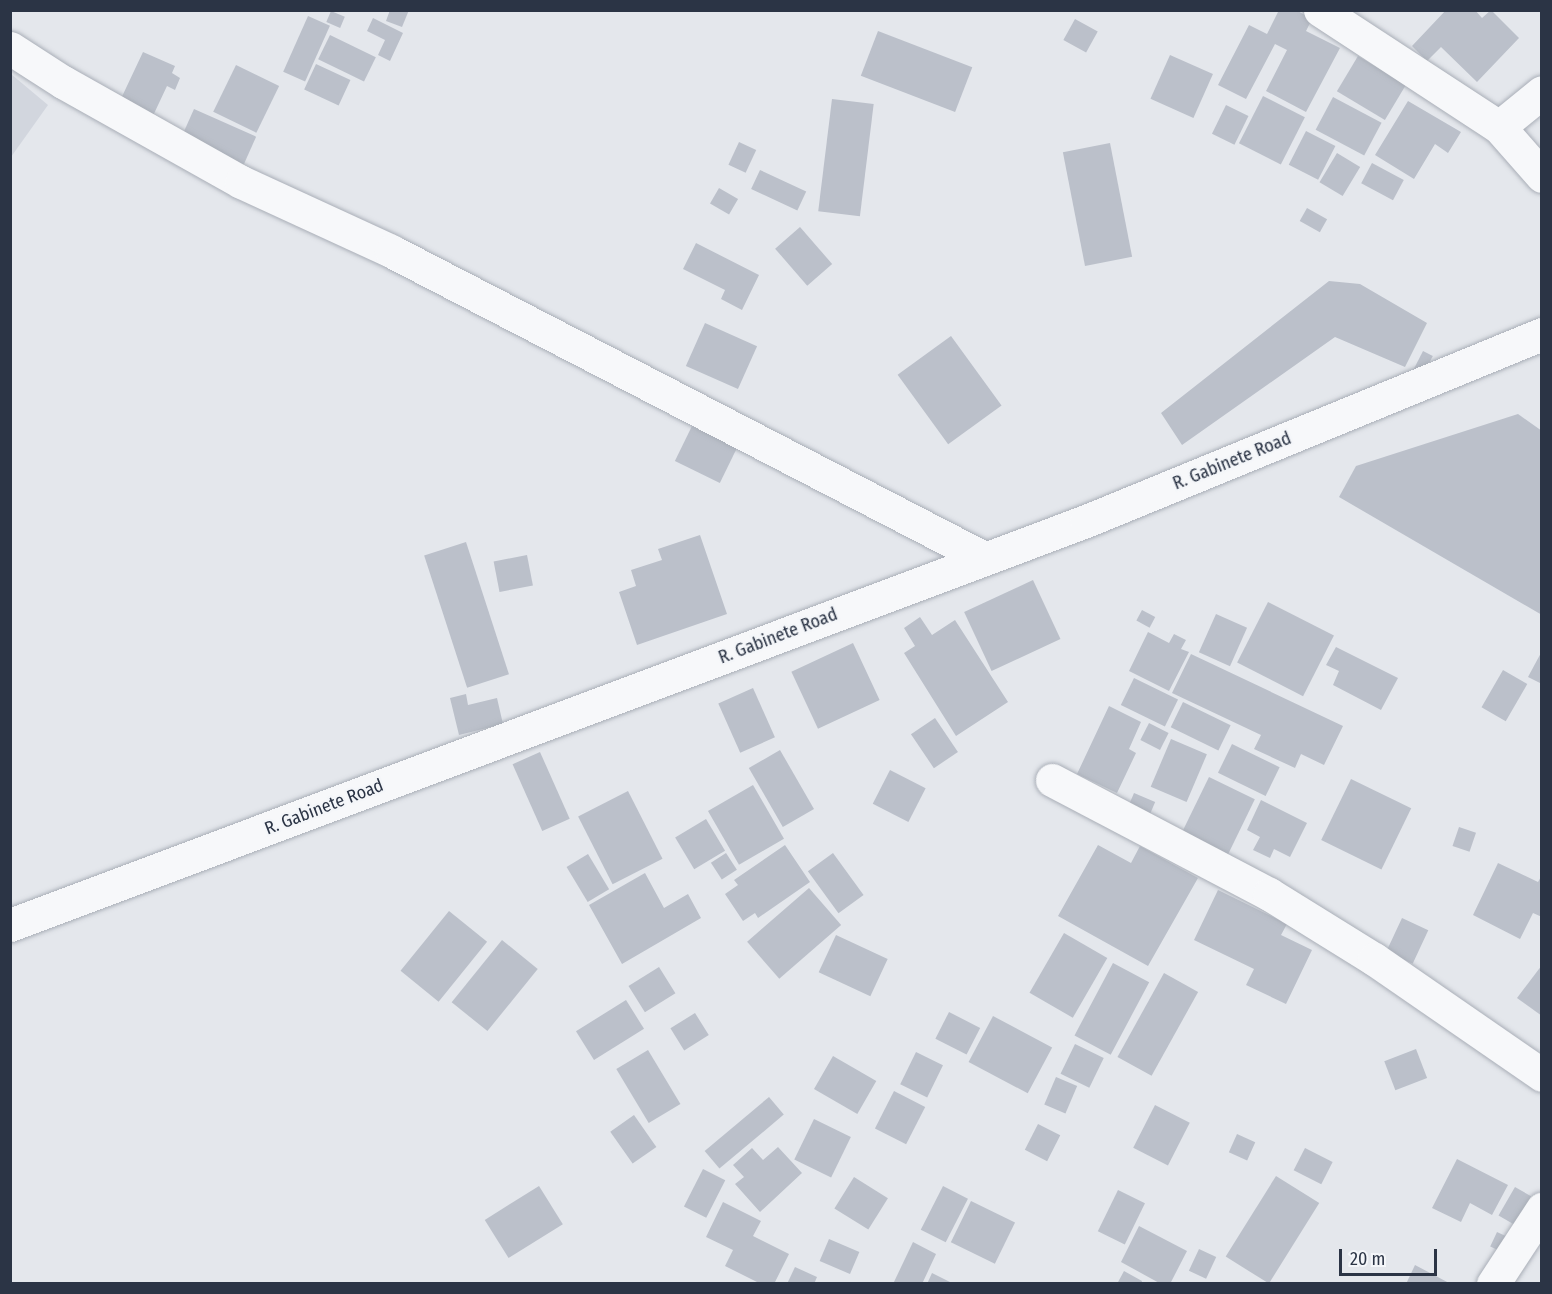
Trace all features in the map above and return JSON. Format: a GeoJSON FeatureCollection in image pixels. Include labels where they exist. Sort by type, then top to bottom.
{"type":"FeatureCollection","features":[{"type":"Feature","properties":{"kind":"street"},"geometry":{"type":"LineString","coordinates":[[1320,10],[1499,127],[1542,176]]}},
{"type":"Feature","properties":{"kind":"street"},"geometry":{"type":"LineString","coordinates":[[10,48],[63,82],[241,182],[391,251],[984,558]]}},
{"type":"Feature","properties":{"kind":"street"},"geometry":{"type":"LineString","coordinates":[[1499,127],[1542,92]]}},
{"type":"Feature","properties":{"kind":"street","name":"R. Gabinete Road"},"geometry":{"type":"LineString","coordinates":[[10,925],[1086,521],[1542,334]]}},
{"type":"Feature","properties":{"kind":"street"},"geometry":{"type":"LineString","coordinates":[[1052,780],[1269,894],[1374,959],[1542,1075]]}},
{"type":"Feature","properties":{"kind":"street"},"geometry":{"type":"LineString","coordinates":[[1493,1284],[1542,1209]]}},
{"type":"Feature","properties":{"kind":"shaded area"},"geometry":{"type":"Polygon","coordinates":[[[11,74],[48,105],[11,157],[11,74]]]}},
{"type":"Feature","properties":{"kind":"building"},"geometry":{"type":"Polygon","coordinates":[[[390,10],[409,10],[402,27],[386,21],[390,10]]]}},
{"type":"Feature","properties":{"kind":"building"},"geometry":{"type":"Polygon","coordinates":[[[1279,10],[1296,10],[1312,19],[1306,31],[1340,48],[1306,112],[1266,91],[1287,50],[1275,44],[1246,99],[1218,85],[1249,25],[1267,34],[1279,10]]]}},
{"type":"Feature","properties":{"kind":"building"},"geometry":{"type":"Polygon","coordinates":[[[1446,10],[1475,10],[1482,18],[1491,10],[1519,38],[1477,82],[1441,47],[1427,61],[1412,46],[1446,10]]]}},
{"type":"Feature","properties":{"kind":"building"},"geometry":{"type":"Polygon","coordinates":[[[331,11],[345,17],[340,28],[326,22],[331,11]]]}},
{"type":"Feature","properties":{"kind":"building"},"geometry":{"type":"Polygon","coordinates":[[[308,16],[330,26],[305,81],[283,72],[308,16]]]}},
{"type":"Feature","properties":{"kind":"building"},"geometry":{"type":"Polygon","coordinates":[[[373,18],[403,33],[390,61],[378,55],[385,40],[367,31],[373,18]]]}},
{"type":"Feature","properties":{"kind":"building"},"geometry":{"type":"Polygon","coordinates":[[[1075,19],[1098,32],[1086,53],[1063,40],[1075,19]]]}},
{"type":"Feature","properties":{"kind":"building"},"geometry":{"type":"Polygon","coordinates":[[[878,31],[972,67],[955,112],[861,76],[878,31]]]}},
{"type":"Feature","properties":{"kind":"building"},"geometry":{"type":"Polygon","coordinates":[[[330,35],[376,57],[364,82],[318,59],[330,35]]]}},
{"type":"Feature","properties":{"kind":"building"},"geometry":{"type":"Polygon","coordinates":[[[143,52],[175,66],[172,73],[180,78],[175,90],[167,86],[151,120],[118,105],[143,52]]]}},
{"type":"Feature","properties":{"kind":"building"},"geometry":{"type":"Polygon","coordinates":[[[1170,55],[1213,74],[1193,118],[1150,99],[1170,55]]]}},
{"type":"Feature","properties":{"kind":"building"},"geometry":{"type":"Polygon","coordinates":[[[1358,56],[1406,85],[1385,120],[1337,91],[1358,56]]]}},
{"type":"Feature","properties":{"kind":"building"},"geometry":{"type":"Polygon","coordinates":[[[316,64],[350,80],[339,105],[304,89],[316,64]]]}},
{"type":"Feature","properties":{"kind":"building"},"geometry":{"type":"Polygon","coordinates":[[[236,65],[279,86],[256,133],[213,112],[236,65]]]}},
{"type":"Feature","properties":{"kind":"building"},"geometry":{"type":"Polygon","coordinates":[[[1263,96],[1305,117],[1281,165],[1239,143],[1263,96]]]}},
{"type":"Feature","properties":{"kind":"building"},"geometry":{"type":"Polygon","coordinates":[[[1333,97],[1382,123],[1364,155],[1316,130],[1333,97]]]}},
{"type":"Feature","properties":{"kind":"building"},"geometry":{"type":"Polygon","coordinates":[[[832,99],[874,104],[860,216],[818,211],[832,99]]]}},
{"type":"Feature","properties":{"kind":"building"},"geometry":{"type":"Polygon","coordinates":[[[1408,101],[1461,132],[1448,153],[1435,144],[1414,179],[1375,155],[1408,101]]]}},
{"type":"Feature","properties":{"kind":"building"},"geometry":{"type":"Polygon","coordinates":[[[1226,105],[1248,116],[1234,145],[1212,134],[1226,105]]]}},
{"type":"Feature","properties":{"kind":"building"},"geometry":{"type":"Polygon","coordinates":[[[194,109],[256,137],[241,170],[179,143],[194,109]]]}},
{"type":"Feature","properties":{"kind":"building"},"geometry":{"type":"Polygon","coordinates":[[[1306,131],[1335,146],[1318,180],[1289,165],[1306,131]]]}},
{"type":"Feature","properties":{"kind":"building"},"geometry":{"type":"Polygon","coordinates":[[[739,142],[756,150],[746,173],[728,165],[739,142]]]}},
{"type":"Feature","properties":{"kind":"building"},"geometry":{"type":"Polygon","coordinates":[[[1110,143],[1132,257],[1085,266],[1063,152],[1110,143]]]}},
{"type":"Feature","properties":{"kind":"building"},"geometry":{"type":"Polygon","coordinates":[[[1337,153],[1360,167],[1343,196],[1319,182],[1337,153]]]}},
{"type":"Feature","properties":{"kind":"building"},"geometry":{"type":"Polygon","coordinates":[[[1372,163],[1404,180],[1393,200],[1361,183],[1372,163]]]}},
{"type":"Feature","properties":{"kind":"building"},"geometry":{"type":"Polygon","coordinates":[[[760,170],[806,192],[797,211],[751,189],[760,170]]]}},
{"type":"Feature","properties":{"kind":"building"},"geometry":{"type":"Polygon","coordinates":[[[719,188],[738,199],[729,215],[710,204],[719,188]]]}},
{"type":"Feature","properties":{"kind":"building"},"geometry":{"type":"Polygon","coordinates":[[[1307,208],[1327,219],[1320,232],[1300,221],[1307,208]]]}},
{"type":"Feature","properties":{"kind":"building"},"geometry":{"type":"Polygon","coordinates":[[[800,227],[832,264],[807,286],[775,249],[800,227]]]}},
{"type":"Feature","properties":{"kind":"building"},"geometry":{"type":"Polygon","coordinates":[[[696,243],[759,275],[742,310],[721,299],[725,290],[683,269],[696,243]]]}},
{"type":"Feature","properties":{"kind":"building"},"geometry":{"type":"Polygon","coordinates":[[[1329,281],[1360,284],[1427,323],[1405,367],[1335,337],[1182,445],[1161,413],[1329,281]]]}},
{"type":"Feature","properties":{"kind":"building"},"geometry":{"type":"Polygon","coordinates":[[[705,323],[757,346],[738,389],[686,366],[705,323]]]}},
{"type":"Feature","properties":{"kind":"building"},"geometry":{"type":"Polygon","coordinates":[[[951,336],[1002,406],[948,444],[898,375],[951,336]]]}},
{"type":"Feature","properties":{"kind":"building"},"geometry":{"type":"Polygon","coordinates":[[[1423,351],[1433,356],[1422,376],[1413,371],[1423,351]]]}},
{"type":"Feature","properties":{"kind":"building"},"geometry":{"type":"Polygon","coordinates":[[[1518,414],[1542,431],[1542,615],[1339,497],[1356,466],[1518,414]]]}},
{"type":"Feature","properties":{"kind":"building"},"geometry":{"type":"Polygon","coordinates":[[[692,426],[737,448],[720,483],[675,461],[692,426]]]}},
{"type":"Feature","properties":{"kind":"building"},"geometry":{"type":"Polygon","coordinates":[[[700,535],[727,614],[637,645],[619,592],[636,586],[631,570],[662,560],[658,549],[700,535]]]}},
{"type":"Feature","properties":{"kind":"building"},"geometry":{"type":"Polygon","coordinates":[[[466,542],[509,674],[467,688],[424,556],[466,542]]]}},
{"type":"Feature","properties":{"kind":"building"},"geometry":{"type":"Polygon","coordinates":[[[527,555],[533,585],[500,592],[494,561],[527,555]]]}},
{"type":"Feature","properties":{"kind":"building"},"geometry":{"type":"Polygon","coordinates":[[[1033,580],[1060,639],[992,671],[964,612],[1033,580]]]}},
{"type":"Feature","properties":{"kind":"building"},"geometry":{"type":"Polygon","coordinates":[[[1268,602],[1334,636],[1303,696],[1237,663],[1268,602]]]}},
{"type":"Feature","properties":{"kind":"building"},"geometry":{"type":"Polygon","coordinates":[[[1142,610],[1155,617],[1150,628],[1136,621],[1142,610]]]}},
{"type":"Feature","properties":{"kind":"building"},"geometry":{"type":"Polygon","coordinates":[[[1216,614],[1247,628],[1230,666],[1199,652],[1216,614]]]}},
{"type":"Feature","properties":{"kind":"building"},"geometry":{"type":"Polygon","coordinates":[[[920,617],[932,635],[955,620],[1008,702],[956,736],[904,653],[915,646],[904,628],[920,617]]]}},
{"type":"Feature","properties":{"kind":"building"},"geometry":{"type":"Polygon","coordinates":[[[1148,632],[1169,643],[1174,634],[1186,640],[1181,649],[1189,652],[1169,691],[1129,671],[1148,632]]]}},
{"type":"Feature","properties":{"kind":"building"},"geometry":{"type":"Polygon","coordinates":[[[853,643],[880,700],[818,729],[791,672],[853,643]]]}},
{"type":"Feature","properties":{"kind":"building"},"geometry":{"type":"Polygon","coordinates":[[[1336,647],[1398,678],[1381,710],[1333,685],[1339,671],[1326,665],[1336,647]]]}},
{"type":"Feature","properties":{"kind":"building"},"geometry":{"type":"Polygon","coordinates":[[[1542,651],[1542,684],[1528,677],[1542,651]]]}},
{"type":"Feature","properties":{"kind":"building"},"geometry":{"type":"Polygon","coordinates":[[[1191,654],[1343,726],[1324,765],[1301,754],[1295,768],[1254,749],[1261,735],[1172,693],[1191,654]]]}},
{"type":"Feature","properties":{"kind":"building"},"geometry":{"type":"Polygon","coordinates":[[[1503,670],[1527,684],[1506,721],[1482,707],[1503,670]]]}},
{"type":"Feature","properties":{"kind":"building"},"geometry":{"type":"Polygon","coordinates":[[[1134,678],[1178,699],[1165,726],[1121,705],[1134,678]]]}},
{"type":"Feature","properties":{"kind":"building"},"geometry":{"type":"Polygon","coordinates":[[[753,688],[775,737],[740,753],[718,703],[753,688]]]}},
{"type":"Feature","properties":{"kind":"building"},"geometry":{"type":"Polygon","coordinates":[[[466,694],[468,705],[497,698],[503,724],[459,735],[450,698],[466,694]]]}},
{"type":"Feature","properties":{"kind":"building"},"geometry":{"type":"Polygon","coordinates":[[[1183,702],[1231,725],[1218,750],[1171,727],[1183,702]]]}},
{"type":"Feature","properties":{"kind":"building"},"geometry":{"type":"Polygon","coordinates":[[[1109,706],[1141,722],[1129,749],[1136,753],[1117,793],[1077,774],[1109,706]]]}},
{"type":"Feature","properties":{"kind":"building"},"geometry":{"type":"Polygon","coordinates":[[[935,718],[958,752],[934,768],[911,734],[935,718]]]}},
{"type":"Feature","properties":{"kind":"building"},"geometry":{"type":"Polygon","coordinates":[[[1149,723],[1169,733],[1160,750],[1140,740],[1149,723]]]}},
{"type":"Feature","properties":{"kind":"building"},"geometry":{"type":"Polygon","coordinates":[[[1171,739],[1207,754],[1187,802],[1151,787],[1171,739]]]}},
{"type":"Feature","properties":{"kind":"building"},"geometry":{"type":"Polygon","coordinates":[[[1232,744],[1280,767],[1266,796],[1218,773],[1232,744]]]}},
{"type":"Feature","properties":{"kind":"building"},"geometry":{"type":"Polygon","coordinates":[[[780,750],[814,809],[783,827],[749,768],[780,750]]]}},
{"type":"Feature","properties":{"kind":"building"},"geometry":{"type":"Polygon","coordinates":[[[540,752],[570,819],[542,831],[513,764],[540,752]]]}},
{"type":"Feature","properties":{"kind":"building"},"geometry":{"type":"Polygon","coordinates":[[[890,770],[926,788],[908,822],[873,804],[890,770]]]}},
{"type":"Feature","properties":{"kind":"building"},"geometry":{"type":"Polygon","coordinates":[[[1209,777],[1255,799],[1228,854],[1182,832],[1209,777]]]}},
{"type":"Feature","properties":{"kind":"building"},"geometry":{"type":"Polygon","coordinates":[[[1351,779],[1411,808],[1381,869],[1321,840],[1351,779]]]}},
{"type":"Feature","properties":{"kind":"building"},"geometry":{"type":"Polygon","coordinates":[[[753,785],[784,839],[739,865],[708,811],[753,785]]]}},
{"type":"Feature","properties":{"kind":"building"},"geometry":{"type":"Polygon","coordinates":[[[628,791],[663,859],[613,884],[578,816],[628,791]]]}},
{"type":"Feature","properties":{"kind":"building"},"geometry":{"type":"Polygon","coordinates":[[[1134,793],[1155,802],[1148,819],[1127,810],[1134,793]]]}},
{"type":"Feature","properties":{"kind":"building"},"geometry":{"type":"Polygon","coordinates":[[[1261,800],[1307,823],[1290,857],[1274,849],[1270,858],[1253,850],[1260,837],[1247,830],[1261,800]]]}},
{"type":"Feature","properties":{"kind":"building"},"geometry":{"type":"Polygon","coordinates":[[[706,819],[725,851],[694,869],[675,838],[706,819]]]}},
{"type":"Feature","properties":{"kind":"building"},"geometry":{"type":"Polygon","coordinates":[[[1459,827],[1476,833],[1470,852],[1452,846],[1459,827]]]}},
{"type":"Feature","properties":{"kind":"building"},"geometry":{"type":"Polygon","coordinates":[[[785,845],[810,882],[758,918],[755,913],[743,921],[725,894],[738,885],[734,880],[785,845]]]}},
{"type":"Feature","properties":{"kind":"building"},"geometry":{"type":"Polygon","coordinates":[[[1098,845],[1131,863],[1140,846],[1198,878],[1148,966],[1058,916],[1098,845]]]}},
{"type":"Feature","properties":{"kind":"building"},"geometry":{"type":"Polygon","coordinates":[[[726,853],[737,870],[722,880],[711,863],[726,853]]]}},
{"type":"Feature","properties":{"kind":"building"},"geometry":{"type":"Polygon","coordinates":[[[833,853],[864,895],[838,913],[808,871],[833,853]]]}},
{"type":"Feature","properties":{"kind":"building"},"geometry":{"type":"Polygon","coordinates":[[[588,854],[609,889],[588,902],[567,867],[588,854]]]}},
{"type":"Feature","properties":{"kind":"building"},"geometry":{"type":"Polygon","coordinates":[[[1498,863],[1538,882],[1542,875],[1542,917],[1533,913],[1520,939],[1473,915],[1498,863]]]}},
{"type":"Feature","properties":{"kind":"building"},"geometry":{"type":"Polygon","coordinates":[[[645,873],[664,908],[688,894],[701,918],[622,964],[589,905],[645,873]]]}},
{"type":"Feature","properties":{"kind":"building"},"geometry":{"type":"Polygon","coordinates":[[[809,888],[841,925],[779,979],[747,942],[809,888]]]}},
{"type":"Feature","properties":{"kind":"building"},"geometry":{"type":"Polygon","coordinates":[[[1218,890],[1287,924],[1281,935],[1312,950],[1286,1004],[1246,985],[1254,969],[1194,940],[1218,890]]]}},
{"type":"Feature","properties":{"kind":"building"},"geometry":{"type":"Polygon","coordinates":[[[449,911],[487,942],[439,1002],[401,971],[449,911]]]}},
{"type":"Feature","properties":{"kind":"building"},"geometry":{"type":"Polygon","coordinates":[[[1402,918],[1428,930],[1413,964],[1386,952],[1402,918]]]}},
{"type":"Feature","properties":{"kind":"building"},"geometry":{"type":"Polygon","coordinates":[[[1064,933],[1107,958],[1073,1018],[1030,993],[1064,933]]]}},
{"type":"Feature","properties":{"kind":"building"},"geometry":{"type":"Polygon","coordinates":[[[836,935],[888,959],[870,996],[819,972],[836,935]]]}},
{"type":"Feature","properties":{"kind":"building"},"geometry":{"type":"Polygon","coordinates":[[[502,940],[538,969],[487,1031],[452,1002],[502,940]]]}},
{"type":"Feature","properties":{"kind":"building"},"geometry":{"type":"Polygon","coordinates":[[[1113,963],[1149,982],[1111,1055],[1075,1035],[1113,963]]]}},
{"type":"Feature","properties":{"kind":"building"},"geometry":{"type":"Polygon","coordinates":[[[1542,965],[1542,1016],[1517,998],[1542,965]]]}},
{"type":"Feature","properties":{"kind":"building"},"geometry":{"type":"Polygon","coordinates":[[[659,967],[675,993],[645,1012],[628,986],[659,967]]]}},
{"type":"Feature","properties":{"kind":"building"},"geometry":{"type":"Polygon","coordinates":[[[1164,973],[1198,992],[1152,1076],[1117,1057],[1164,973]]]}},
{"type":"Feature","properties":{"kind":"building"},"geometry":{"type":"Polygon","coordinates":[[[626,1000],[644,1029],[594,1060],[576,1031],[626,1000]]]}},
{"type":"Feature","properties":{"kind":"building"},"geometry":{"type":"Polygon","coordinates":[[[949,1012],[980,1028],[967,1055],[935,1039],[949,1012]]]}},
{"type":"Feature","properties":{"kind":"building"},"geometry":{"type":"Polygon","coordinates":[[[695,1013],[709,1035],[684,1050],[670,1028],[695,1013]]]}},
{"type":"Feature","properties":{"kind":"building"},"geometry":{"type":"Polygon","coordinates":[[[993,1016],[1052,1047],[1028,1093],[969,1062],[993,1016]]]}},
{"type":"Feature","properties":{"kind":"building"},"geometry":{"type":"Polygon","coordinates":[[[1075,1044],[1104,1058],[1089,1088],[1061,1074],[1075,1044]]]}},
{"type":"Feature","properties":{"kind":"building"},"geometry":{"type":"Polygon","coordinates":[[[1416,1049],[1427,1078],[1395,1090],[1384,1061],[1416,1049]]]}},
{"type":"Feature","properties":{"kind":"building"},"geometry":{"type":"Polygon","coordinates":[[[648,1050],[680,1104],[649,1123],[616,1069],[648,1050]]]}},
{"type":"Feature","properties":{"kind":"building"},"geometry":{"type":"Polygon","coordinates":[[[916,1052],[943,1065],[927,1098],[900,1084],[916,1052]]]}},
{"type":"Feature","properties":{"kind":"building"},"geometry":{"type":"Polygon","coordinates":[[[833,1056],[876,1081],[857,1114],[814,1089],[833,1056]]]}},
{"type":"Feature","properties":{"kind":"building"},"geometry":{"type":"Polygon","coordinates":[[[1056,1077],[1077,1086],[1065,1114],[1044,1105],[1056,1077]]]}},
{"type":"Feature","properties":{"kind":"building"},"geometry":{"type":"Polygon","coordinates":[[[894,1091],[925,1107],[906,1144],[875,1128],[894,1091]]]}},
{"type":"Feature","properties":{"kind":"building"},"geometry":{"type":"Polygon","coordinates":[[[769,1097],[784,1115],[719,1169],[705,1151],[769,1097]]]}},
{"type":"Feature","properties":{"kind":"building"},"geometry":{"type":"Polygon","coordinates":[[[1155,1105],[1190,1123],[1168,1165],[1133,1148],[1155,1105]]]}},
{"type":"Feature","properties":{"kind":"building"},"geometry":{"type":"Polygon","coordinates":[[[634,1115],[656,1147],[633,1164],[610,1132],[634,1115]]]}},
{"type":"Feature","properties":{"kind":"building"},"geometry":{"type":"Polygon","coordinates":[[[814,1119],[851,1137],[831,1177],[794,1159],[814,1119]]]}},
{"type":"Feature","properties":{"kind":"building"},"geometry":{"type":"Polygon","coordinates":[[[1038,1124],[1060,1135],[1047,1161],[1025,1150],[1038,1124]]]}},
{"type":"Feature","properties":{"kind":"building"},"geometry":{"type":"Polygon","coordinates":[[[1237,1134],[1255,1142],[1247,1160],[1229,1152],[1237,1134]]]}},
{"type":"Feature","properties":{"kind":"building"},"geometry":{"type":"Polygon","coordinates":[[[778,1147],[802,1173],[760,1212],[735,1184],[744,1177],[733,1165],[752,1148],[763,1160],[778,1147]]]}},
{"type":"Feature","properties":{"kind":"building"},"geometry":{"type":"Polygon","coordinates":[[[1305,1148],[1333,1162],[1321,1184],[1294,1170],[1305,1148]]]}},
{"type":"Feature","properties":{"kind":"building"},"geometry":{"type":"Polygon","coordinates":[[[1457,1159],[1508,1185],[1492,1215],[1470,1203],[1461,1222],[1432,1208],[1457,1159]]]}},
{"type":"Feature","properties":{"kind":"building"},"geometry":{"type":"Polygon","coordinates":[[[703,1169],[725,1180],[706,1218],[684,1206],[703,1169]]]}},
{"type":"Feature","properties":{"kind":"building"},"geometry":{"type":"Polygon","coordinates":[[[1276,1176],[1319,1203],[1269,1284],[1226,1257],[1276,1176]]]}},
{"type":"Feature","properties":{"kind":"building"},"geometry":{"type":"Polygon","coordinates":[[[854,1177],[888,1198],[868,1230],[834,1208],[854,1177]]]}},
{"type":"Feature","properties":{"kind":"building"},"geometry":{"type":"Polygon","coordinates":[[[539,1186],[563,1224],[509,1258],[485,1220],[539,1186]]]}},
{"type":"Feature","properties":{"kind":"building"},"geometry":{"type":"Polygon","coordinates":[[[943,1186],[968,1199],[946,1242],[921,1230],[943,1186]]]}},
{"type":"Feature","properties":{"kind":"building"},"geometry":{"type":"Polygon","coordinates":[[[1515,1187],[1536,1199],[1519,1228],[1498,1216],[1515,1187]]]}},
{"type":"Feature","properties":{"kind":"building"},"geometry":{"type":"Polygon","coordinates":[[[1118,1190],[1145,1203],[1125,1244],[1098,1231],[1118,1190]]]}},
{"type":"Feature","properties":{"kind":"building"},"geometry":{"type":"Polygon","coordinates":[[[971,1201],[1015,1222],[995,1264],[951,1242],[971,1201]]]}},
{"type":"Feature","properties":{"kind":"building"},"geometry":{"type":"Polygon","coordinates":[[[723,1202],[761,1221],[753,1236],[789,1254],[774,1284],[761,1284],[725,1266],[733,1250],[706,1237],[723,1202]]]}},
{"type":"Feature","properties":{"kind":"building"},"geometry":{"type":"Polygon","coordinates":[[[1139,1226],[1187,1251],[1170,1284],[1161,1284],[1121,1262],[1139,1226]]]}},
{"type":"Feature","properties":{"kind":"building"},"geometry":{"type":"Polygon","coordinates":[[[1497,1232],[1512,1239],[1506,1254],[1490,1247],[1497,1232]]]}},
{"type":"Feature","properties":{"kind":"building"},"geometry":{"type":"Polygon","coordinates":[[[829,1239],[859,1252],[850,1274],[820,1261],[829,1239]]]}},
{"type":"Feature","properties":{"kind":"building"},"geometry":{"type":"Polygon","coordinates":[[[913,1242],[936,1254],[922,1284],[893,1284],[913,1242]]]}},
{"type":"Feature","properties":{"kind":"building"},"geometry":{"type":"Polygon","coordinates":[[[1199,1249],[1216,1257],[1206,1279],[1189,1271],[1199,1249]]]}},
{"type":"Feature","properties":{"kind":"building"},"geometry":{"type":"Polygon","coordinates":[[[1415,1265],[1451,1284],[1406,1284],[1415,1265]]]}},
{"type":"Feature","properties":{"kind":"building"},"geometry":{"type":"Polygon","coordinates":[[[795,1267],[817,1277],[814,1284],[787,1284],[795,1267]]]}},
{"type":"Feature","properties":{"kind":"building"},"geometry":{"type":"Polygon","coordinates":[[[1124,1271],[1142,1281],[1141,1284],[1117,1284],[1124,1271]]]}},
{"type":"Feature","properties":{"kind":"building"},"geometry":{"type":"Polygon","coordinates":[[[932,1273],[954,1284],[927,1284],[932,1273]]]}}]}
